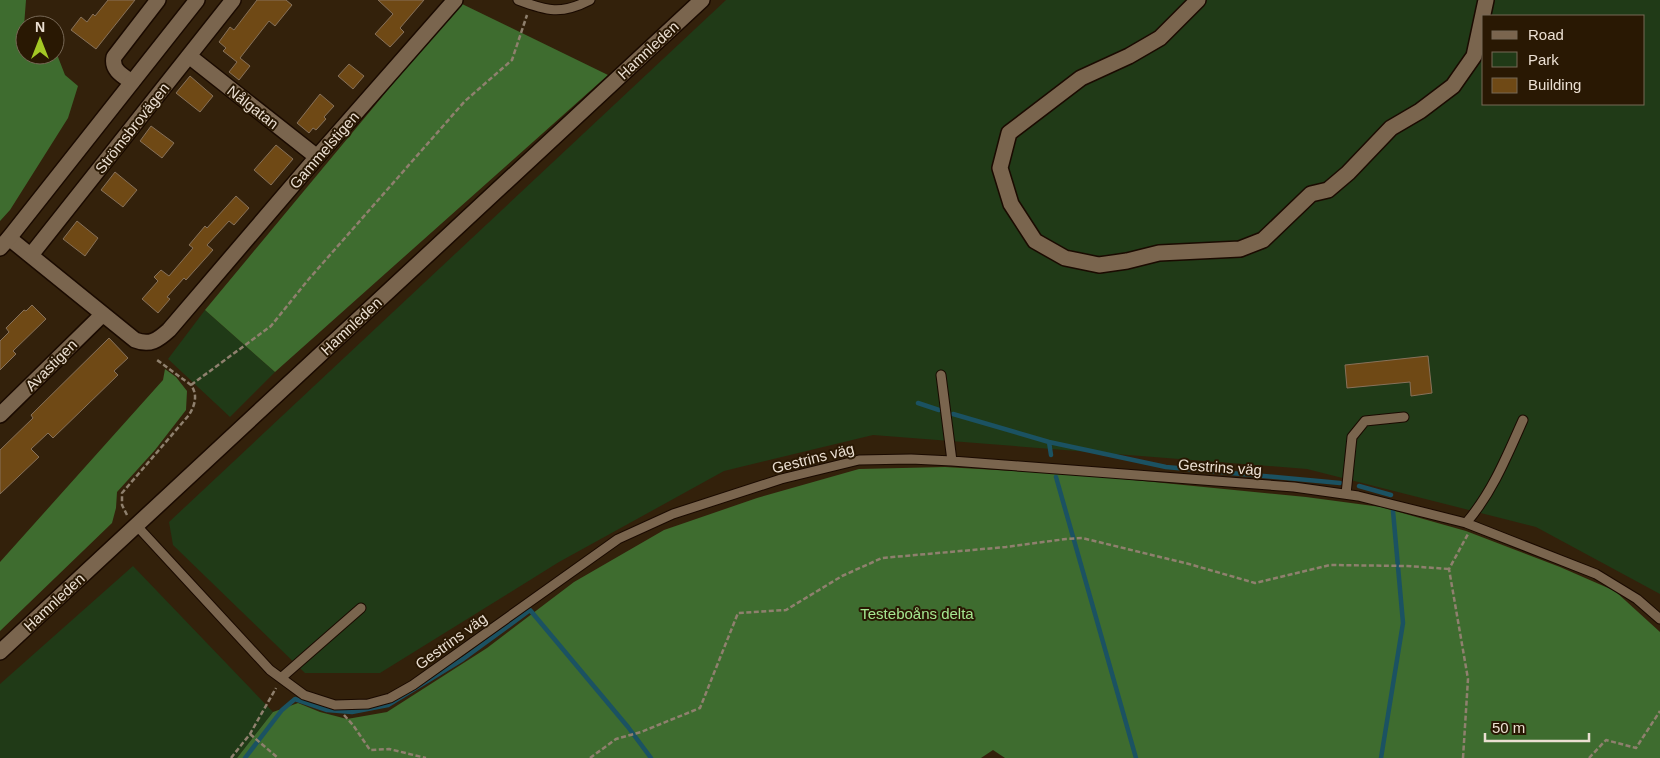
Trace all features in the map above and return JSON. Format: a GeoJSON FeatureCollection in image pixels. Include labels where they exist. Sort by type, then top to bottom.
{"type":"FeatureCollection","features":[{"type":"Feature","properties":{"kind":"street","name":"Strömsbrovägen"},"geometry":{"type":"LineString","coordinates":[[132,82],[114,68],[114,57],[158,0]]}},
{"type":"Feature","properties":{"kind":"street","name":"Strömsbrovägen"},"geometry":{"type":"LineString","coordinates":[[4,243],[197,0]]}},
{"type":"Feature","properties":{"kind":"street","name":"Strömsbrovägen"},"geometry":{"type":"LineString","coordinates":[[31,256],[233,0]]}},
{"type":"Feature","properties":{"kind":"street","name":"Gammelstigen"},"geometry":{"type":"LineString","coordinates":[[102,314],[135,340],[141,342],[150,343],[165,334],[455,0]]}},
{"type":"Feature","properties":{"kind":"street","name":"Hamnleden"},"geometry":{"type":"LineString","coordinates":[[0,652],[702,0]]}},
{"type":"Feature","properties":{"kind":"street"},"geometry":{"type":"LineString","coordinates":[[1198,0],[1160,38],[1129,56],[1081,78],[1009,133],[1000,168],[1012,204],[1035,241],[1065,258],[1099,265],[1159,253],[1240,249],[1263,240],[1311,194],[1328,190],[1348,173],[1391,128],[1420,112],[1453,86],[1474,56],[1482,19]]}},
{"type":"Feature","properties":{"kind":"street"},"geometry":{"type":"LineString","coordinates":[[1483,15],[1486,0]]}},
{"type":"Feature","properties":{"kind":"street","name":"Nålgatan"},"geometry":{"type":"LineString","coordinates":[[188,56],[317,157]]}},
{"type":"Feature","properties":{"kind":"street"},"geometry":{"type":"LineString","coordinates":[[4,243],[31,256],[102,314]]}},
{"type":"Feature","properties":{"kind":"street","name":"Avastigen"},"geometry":{"type":"LineString","coordinates":[[0,416],[102,314]]}},
{"type":"Feature","properties":{"kind":"lane"},"geometry":{"type":"LineString","coordinates":[[518,0],[549,10],[561,11],[590,0]]}},
{"type":"Feature","properties":{"kind":"lane"},"geometry":{"type":"LineString","coordinates":[[941,375],[952,460]]}},
{"type":"Feature","properties":{"kind":"lane"},"geometry":{"type":"LineString","coordinates":[[1346,494],[1352,437],[1364,421],[1404,417]]}},
{"type":"Feature","properties":{"kind":"lane"},"geometry":{"type":"LineString","coordinates":[[1470,525],[1496,478],[1523,420]]}},
{"type":"Feature","properties":{"kind":"lane","name":"Gestrins väg"},"geometry":{"type":"LineString","coordinates":[[136,526],[270,670],[304,695],[335,705],[368,704],[390,698],[413,685],[618,539],[673,514],[781,479],[859,460],[952,460],[1294,487],[1358,496],[1470,525],[1596,574],[1637,599],[1660,619]]}},
{"type":"Feature","properties":{"kind":"lane"},"geometry":{"type":"LineString","coordinates":[[281,678],[360,608]]}},
{"type":"Feature","properties":{"kind":"path"},"geometry":{"type":"LineString","coordinates":[[191,385],[271,326],[308,280],[466,101],[512,60],[531,5]]}},
{"type":"Feature","properties":{"kind":"path"},"geometry":{"type":"LineString","coordinates":[[136,526],[122,506],[122,492],[189,415],[194,407],[196,397],[191,385],[157,360]]}},
{"type":"Feature","properties":{"kind":"path"},"geometry":{"type":"LineString","coordinates":[[1463,758],[1468,679],[1448,569],[1470,525]]}},
{"type":"Feature","properties":{"kind":"path"},"geometry":{"type":"LineString","coordinates":[[590,758],[616,739],[640,732],[700,708],[738,614],[786,610],[842,576],[882,558],[1082,538],[1190,564],[1255,583],[1330,565],[1407,566],[1448,569]]}},
{"type":"Feature","properties":{"kind":"path"},"geometry":{"type":"LineString","coordinates":[[230,758],[250,734],[281,678]]}},
{"type":"Feature","properties":{"kind":"path"},"geometry":{"type":"LineString","coordinates":[[342,712],[370,750],[388,749],[426,758]]}},
{"type":"Feature","properties":{"kind":"path"},"geometry":{"type":"LineString","coordinates":[[1590,758],[1606,740],[1636,748],[1660,712]]}},
{"type":"Feature","properties":{"kind":"path"},"geometry":{"type":"LineString","coordinates":[[250,734],[278,758]]}},
{"type":"Feature","properties":{"kind":"green space"},"geometry":{"type":"Polygon","coordinates":[[[0,0],[26,0],[25,15],[15,15],[15,65],[61,65],[65,75],[78,86],[68,118],[10,210],[0,221],[0,0]]]}},
{"type":"Feature","properties":{"kind":"green space"},"geometry":{"type":"Polygon","coordinates":[[[726,0],[1660,0],[1660,594],[1536,527],[1307,469],[873,435],[724,471],[559,562],[380,673],[305,673],[173,545],[169,522],[726,0]]]}},
{"type":"Feature","properties":{"kind":"green space"},"geometry":{"type":"Polygon","coordinates":[[[460,3],[608,75],[275,372],[205,310],[460,3]]]}},
{"type":"Feature","properties":{"kind":"green space"},"geometry":{"type":"Polygon","coordinates":[[[205,310],[275,372],[230,417],[168,359],[205,310]]]}},
{"type":"Feature","properties":{"kind":"green space"},"geometry":{"type":"Polygon","coordinates":[[[165,369],[176,377],[187,391],[186,410],[155,450],[117,492],[116,508],[112,523],[0,631],[0,562],[163,380],[165,369]]]}},
{"type":"Feature","properties":{"kind":"green space","name":"Testeboåns delta"},"geometry":{"type":"Polygon","coordinates":[[[945,467],[1083,475],[1306,497],[1381,507],[1466,531],[1560,567],[1615,591],[1660,632],[1660,758],[1005,758],[993,750],[981,758],[237,758],[273,712],[298,703],[320,712],[347,719],[387,712],[487,648],[574,582],[664,530],[757,498],[859,469],[945,467]]]}},
{"type":"Feature","properties":{"kind":"green space"},"geometry":{"type":"Polygon","coordinates":[[[133,566],[273,712],[237,758],[0,758],[0,684],[133,566]]]}},
{"type":"Feature","properties":{"kind":"building"},"geometry":{"type":"Polygon","coordinates":[[[108,0],[135,0],[96,49],[71,30],[81,17],[87,22],[93,14],[95,16],[108,0]]]}},
{"type":"Feature","properties":{"kind":"building"},"geometry":{"type":"Polygon","coordinates":[[[257,0],[286,0],[292,5],[275,26],[269,21],[240,58],[250,66],[239,80],[229,72],[237,62],[223,51],[226,48],[219,42],[230,27],[234,30],[257,0]]]}},
{"type":"Feature","properties":{"kind":"building"},"geometry":{"type":"Polygon","coordinates":[[[378,0],[424,0],[400,28],[404,32],[390,47],[375,34],[393,14],[378,0]]]}},
{"type":"Feature","properties":{"kind":"building"},"geometry":{"type":"Polygon","coordinates":[[[349,64],[364,76],[353,89],[338,76],[349,64]]]}},
{"type":"Feature","properties":{"kind":"building"},"geometry":{"type":"Polygon","coordinates":[[[190,76],[213,96],[200,112],[176,93],[190,76]]]}},
{"type":"Feature","properties":{"kind":"building"},"geometry":{"type":"Polygon","coordinates":[[[320,94],[334,106],[316,130],[313,128],[309,133],[297,123],[320,94]]]}},
{"type":"Feature","properties":{"kind":"building"},"geometry":{"type":"Polygon","coordinates":[[[151,126],[174,143],[162,158],[140,141],[151,126]]]}},
{"type":"Feature","properties":{"kind":"building"},"geometry":{"type":"Polygon","coordinates":[[[276,145],[293,159],[271,185],[254,170],[276,145]]]}},
{"type":"Feature","properties":{"kind":"building"},"geometry":{"type":"Polygon","coordinates":[[[115,172],[137,190],[123,207],[101,190],[115,172]]]}},
{"type":"Feature","properties":{"kind":"building"},"geometry":{"type":"Polygon","coordinates":[[[236,196],[249,208],[234,225],[229,221],[207,245],[213,250],[186,280],[184,278],[167,297],[170,299],[158,313],[142,299],[158,281],[154,277],[161,270],[169,276],[193,248],[189,245],[205,226],[207,228],[236,196]]]}},
{"type":"Feature","properties":{"kind":"building"},"geometry":{"type":"Polygon","coordinates":[[[77,221],[98,238],[85,256],[63,239],[77,221]]]}},
{"type":"Feature","properties":{"kind":"building"},"geometry":{"type":"Polygon","coordinates":[[[32,305],[46,319],[13,351],[16,354],[0,370],[0,341],[9,332],[6,328],[24,310],[26,311],[32,305]]]}},
{"type":"Feature","properties":{"kind":"building"},"geometry":{"type":"Polygon","coordinates":[[[109,338],[128,358],[114,371],[118,375],[53,438],[48,433],[31,449],[39,457],[0,494],[0,450],[33,418],[31,415],[109,338]]]}},
{"type":"Feature","properties":{"kind":"building"},"geometry":{"type":"Polygon","coordinates":[[[1428,356],[1432,393],[1411,396],[1410,382],[1347,388],[1345,365],[1428,356]]]}},
{"type":"Feature","properties":{"kind":"waterway"},"geometry":{"type":"LineString","coordinates":[[918,403],[939,410]]}},
{"type":"Feature","properties":{"kind":"waterway"},"geometry":{"type":"LineString","coordinates":[[953,414],[1049,442],[1166,467],[1340,483]]}},
{"type":"Feature","properties":{"kind":"waterway"},"geometry":{"type":"LineString","coordinates":[[1049,442],[1051,455]]}},
{"type":"Feature","properties":{"kind":"waterway"},"geometry":{"type":"LineString","coordinates":[[1056,477],[1136,758]]}},
{"type":"Feature","properties":{"kind":"waterway"},"geometry":{"type":"LineString","coordinates":[[1359,486],[1391,495]]}},
{"type":"Feature","properties":{"kind":"waterway"},"geometry":{"type":"LineString","coordinates":[[1381,758],[1403,623],[1393,511]]}},
{"type":"Feature","properties":{"kind":"waterway"},"geometry":{"type":"LineString","coordinates":[[245,758],[282,710],[295,699],[327,710],[352,712],[388,705],[463,659],[530,610],[628,727],[651,758]]}}]}
